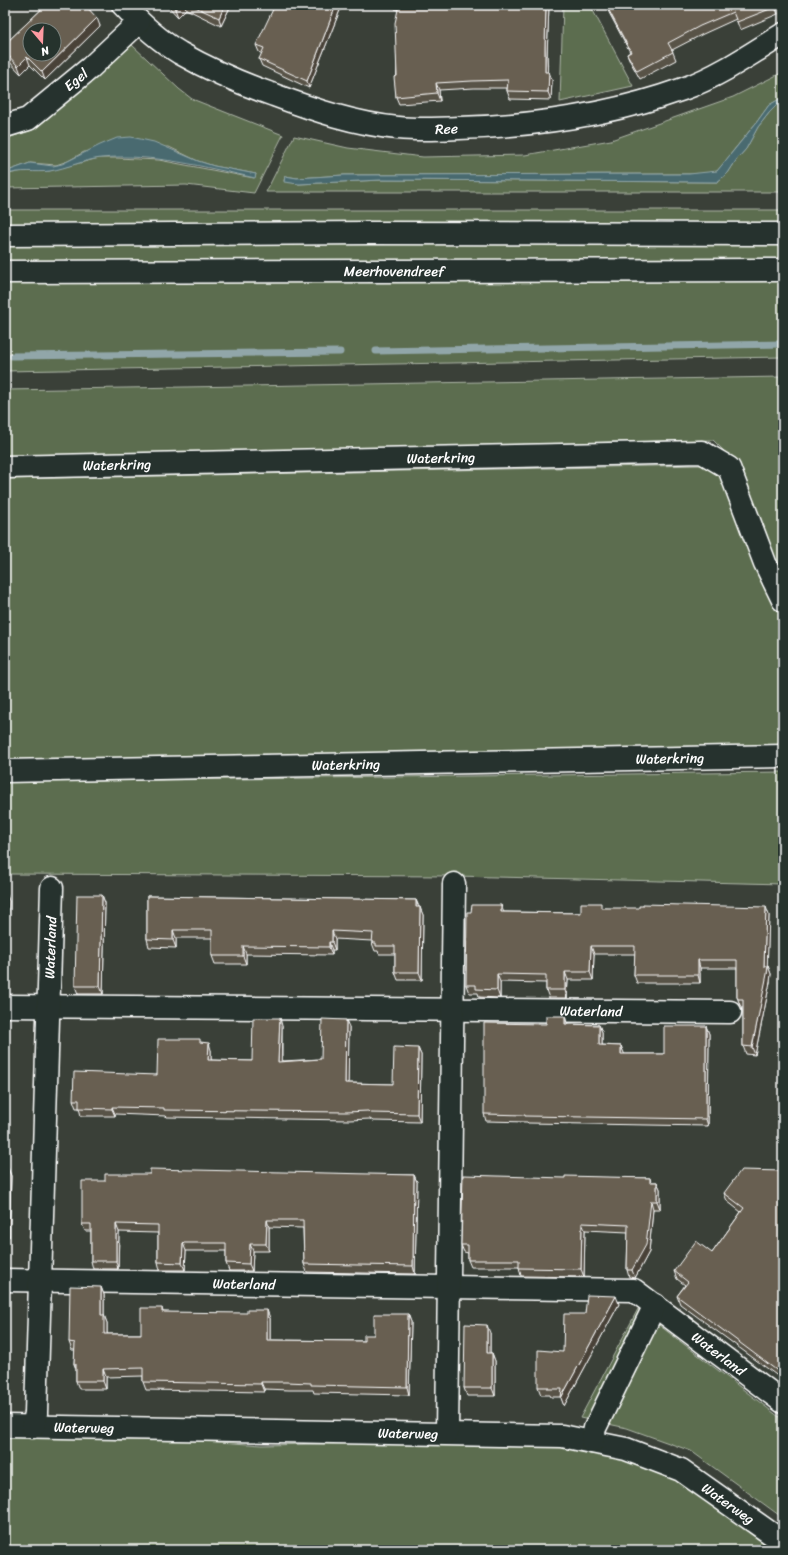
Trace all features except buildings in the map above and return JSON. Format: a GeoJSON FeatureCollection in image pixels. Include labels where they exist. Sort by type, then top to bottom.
{"type":"FeatureCollection","features":[{"type":"Feature","properties":{"kind":"street","name":"Ree"},"geometry":{"type":"LineString","coordinates":[[123,5],[139,22],[179,52],[249,86],[314,109],[357,121],[399,128],[432,129],[486,127],[550,121],[642,102],[684,88],[721,72],[783,34]]}},
{"type":"Feature","properties":{"kind":"street","name":"Egel"},"geometry":{"type":"LineString","coordinates":[[5,126],[28,119],[90,68],[139,22]]}},
{"type":"Feature","properties":{"kind":"street"},"geometry":{"type":"LineString","coordinates":[[5,235],[369,233],[783,234]]}},
{"type":"Feature","properties":{"kind":"street","name":"Meerhovendreef"},"geometry":{"type":"LineString","coordinates":[[5,272],[783,270]]}},
{"type":"Feature","properties":{"kind":"street","name":"Waterkring"},"geometry":{"type":"LineString","coordinates":[[5,467],[702,452],[729,468],[765,563],[783,600]]}},
{"type":"Feature","properties":{"kind":"street","name":"Waterkring"},"geometry":{"type":"LineString","coordinates":[[5,771],[783,756]]}},
{"type":"Feature","properties":{"kind":"street"},"geometry":{"type":"LineString","coordinates":[[447,1433],[454,884]]}},
{"type":"Feature","properties":{"kind":"street","name":"Waterland"},"geometry":{"type":"LineString","coordinates":[[33,1427],[36,1413],[52,888]]}},
{"type":"Feature","properties":{"kind":"street","name":"Waterland"},"geometry":{"type":"LineString","coordinates":[[5,1006],[730,1012]]}},
{"type":"Feature","properties":{"kind":"street","name":"Waterland"},"geometry":{"type":"LineString","coordinates":[[5,1280],[634,1290],[783,1402]]}},
{"type":"Feature","properties":{"kind":"street"},"geometry":{"type":"LineString","coordinates":[[592,1442],[595,1428],[655,1305]]}},
{"type":"Feature","properties":{"kind":"street","name":"Waterweg"},"geometry":{"type":"LineString","coordinates":[[5,1426],[562,1436],[626,1449],[681,1470],[783,1542]]}},
{"type":"Feature","properties":{"kind":"green space"},"geometry":{"type":"Polygon","coordinates":[[[563,5],[590,5],[633,86],[560,102],[563,5]]]}},
{"type":"Feature","properties":{"kind":"green space"},"geometry":{"type":"Polygon","coordinates":[[[132,45],[179,89],[192,99],[283,135],[254,193],[186,185],[5,188],[5,175],[8,174],[28,170],[49,171],[99,158],[159,160],[254,178],[256,174],[214,166],[198,161],[169,147],[84,152],[68,161],[56,165],[30,163],[5,172],[5,139],[35,129],[132,45]]]}},
{"type":"Feature","properties":{"kind":"green space"},"geometry":{"type":"Polygon","coordinates":[[[783,72],[783,97],[769,105],[724,163],[717,171],[713,173],[344,175],[297,178],[285,176],[284,181],[299,184],[381,180],[717,182],[728,173],[746,149],[758,127],[769,113],[777,105],[783,103],[783,192],[266,192],[294,136],[348,148],[423,157],[525,155],[611,140],[733,97],[783,72]]]}},
{"type":"Feature","properties":{"kind":"green space"},"geometry":{"type":"Polygon","coordinates":[[[5,210],[783,210],[783,228],[5,226],[5,210]]]}},
{"type":"Feature","properties":{"kind":"green space"},"geometry":{"type":"Polygon","coordinates":[[[783,242],[783,263],[5,263],[5,244],[783,242]]]}},
{"type":"Feature","properties":{"kind":"green space"},"geometry":{"type":"Polygon","coordinates":[[[5,280],[783,280],[783,357],[5,371],[5,280]]]}},
{"type":"Feature","properties":{"kind":"green space"},"geometry":{"type":"Polygon","coordinates":[[[783,377],[783,579],[734,461],[713,440],[5,456],[5,390],[783,377]]]}},
{"type":"Feature","properties":{"kind":"green space"},"geometry":{"type":"Polygon","coordinates":[[[702,465],[720,476],[783,619],[783,746],[5,760],[5,479],[702,465]]]}},
{"type":"Feature","properties":{"kind":"green space"},"geometry":{"type":"Polygon","coordinates":[[[783,772],[783,884],[455,876],[5,874],[5,782],[783,772]]]}},
{"type":"Feature","properties":{"kind":"green space"},"geometry":{"type":"Polygon","coordinates":[[[638,1309],[783,1420],[783,1518],[691,1451],[627,1428],[580,1418],[638,1309]]]}},
{"type":"Feature","properties":{"kind":"green space"},"geometry":{"type":"Polygon","coordinates":[[[5,1435],[121,1440],[175,1439],[262,1445],[426,1442],[561,1443],[621,1455],[678,1481],[773,1550],[5,1550],[5,1435]]]}},
{"type":"Feature","properties":{"kind":"water"},"geometry":{"type":"Polygon","coordinates":[[[783,97],[783,103],[777,105],[769,113],[758,127],[746,149],[728,173],[717,182],[381,180],[299,184],[284,182],[285,176],[297,178],[344,175],[689,174],[717,171],[769,105],[783,97]]]}},
{"type":"Feature","properties":{"kind":"water"},"geometry":{"type":"Polygon","coordinates":[[[131,137],[154,142],[198,161],[214,166],[256,174],[255,178],[178,162],[140,157],[101,158],[50,171],[17,172],[5,175],[5,172],[30,163],[53,166],[62,164],[117,138],[131,137]]]}},
{"type":"Feature","properties":{"kind":"waterway"},"geometry":{"type":"LineString","coordinates":[[376,351],[783,344]]}},
{"type":"Feature","properties":{"kind":"waterway"},"geometry":{"type":"LineString","coordinates":[[12,356],[340,352]]}}]}
